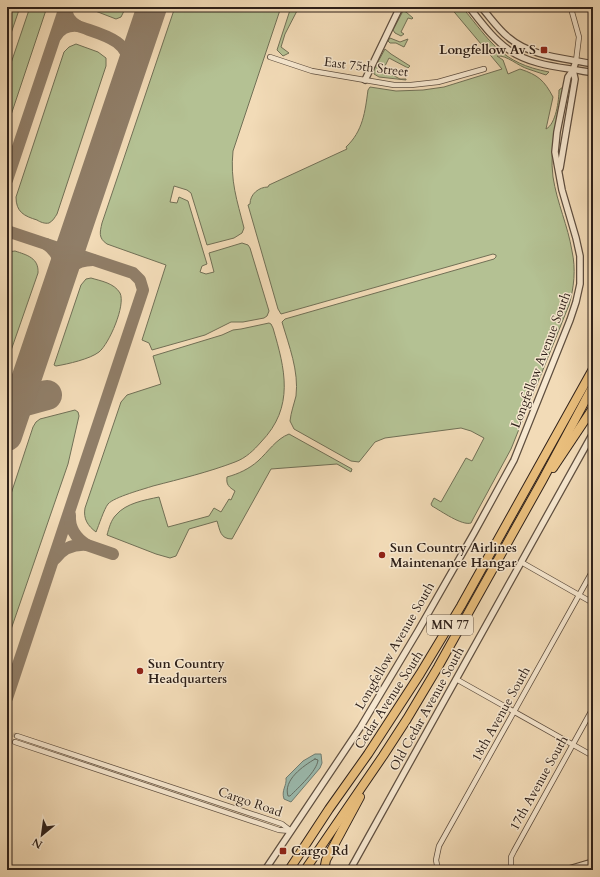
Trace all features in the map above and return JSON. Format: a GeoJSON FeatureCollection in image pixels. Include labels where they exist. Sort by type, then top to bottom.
{"type":"FeatureCollection","features":[{"type":"Feature","properties":{"kind":"highway","name":"Cedar Avenue South"},"geometry":{"type":"LineString","coordinates":[[289,870],[329,809],[372,748],[420,674],[461,606],[593,369]]}},
{"type":"Feature","properties":{"kind":"highway","name":"Cedar Avenue South"},"geometry":{"type":"LineString","coordinates":[[305,870],[384,756],[438,667],[542,481],[593,386]]}},
{"type":"Feature","properties":{"kind":"highway"},"geometry":{"type":"LineString","coordinates":[[542,481],[557,464],[593,408]]}},
{"type":"Feature","properties":{"kind":"highway"},"geometry":{"type":"LineString","coordinates":[[324,870],[326,860],[332,848],[384,756]]}},
{"type":"Feature","properties":{"kind":"street"},"geometry":{"type":"LineString","coordinates":[[365,80],[400,7]]}},
{"type":"Feature","properties":{"kind":"street"},"geometry":{"type":"LineString","coordinates":[[469,7],[494,37],[510,50],[532,61],[593,73]]}},
{"type":"Feature","properties":{"kind":"street"},"geometry":{"type":"LineString","coordinates":[[481,7],[504,34],[520,46],[542,54],[593,64]]}},
{"type":"Feature","properties":{"kind":"street"},"geometry":{"type":"LineString","coordinates":[[572,12],[579,37],[576,61]]}},
{"type":"Feature","properties":{"kind":"street","name":"East 75th Street"},"geometry":{"type":"LineString","coordinates":[[270,58],[312,71],[394,85],[424,84],[448,80],[484,69]]}},
{"type":"Feature","properties":{"kind":"street","name":"Longfellow Avenue South"},"geometry":{"type":"LineString","coordinates":[[265,870],[360,728],[474,533],[518,450],[574,310],[580,284],[580,264],[578,248],[562,190],[555,152],[556,137],[568,77],[573,70],[576,61]]}},
{"type":"Feature","properties":{"kind":"street","name":"Old Cedar Avenue South"},"geometry":{"type":"LineString","coordinates":[[350,870],[593,433]]}},
{"type":"Feature","properties":{"kind":"street"},"geometry":{"type":"LineString","coordinates":[[587,444],[593,447]]}},
{"type":"Feature","properties":{"kind":"street"},"geometry":{"type":"LineString","coordinates":[[521,562],[593,603]]}},
{"type":"Feature","properties":{"kind":"street","name":"18th Avenue South"},"geometry":{"type":"LineString","coordinates":[[438,870],[436,860],[440,846],[593,570]]}},
{"type":"Feature","properties":{"kind":"street"},"geometry":{"type":"LineString","coordinates":[[456,680],[593,756]]}},
{"type":"Feature","properties":{"kind":"street","name":"17th Avenue South"},"geometry":{"type":"LineString","coordinates":[[511,870],[511,857],[514,851],[593,708]]}},
{"type":"Feature","properties":{"kind":"street","name":"Cargo Road"},"geometry":{"type":"LineString","coordinates":[[17,736],[282,824],[291,831]]}},
{"type":"Feature","properties":{"kind":"street","name":"Cargo Road"},"geometry":{"type":"LineString","coordinates":[[15,742],[279,830],[291,831]]}},
{"type":"Feature","properties":{"kind":"street"},"geometry":{"type":"LineString","coordinates":[[566,870],[593,862]]}},
{"type":"Feature","properties":{"kind":"green space"},"geometry":{"type":"Polygon","coordinates":[[[7,7],[20,7],[7,45],[7,7]]]}},
{"type":"Feature","properties":{"kind":"green space"},"geometry":{"type":"Polygon","coordinates":[[[30,7],[47,7],[7,127],[7,75],[30,7]]]}},
{"type":"Feature","properties":{"kind":"green space"},"geometry":{"type":"Polygon","coordinates":[[[85,7],[126,7],[121,17],[116,19],[85,7]]]}},
{"type":"Feature","properties":{"kind":"green space"},"geometry":{"type":"Polygon","coordinates":[[[175,7],[281,7],[233,151],[232,172],[244,228],[242,233],[234,238],[207,245],[191,193],[187,190],[174,186],[170,202],[177,203],[179,197],[188,201],[207,264],[202,266],[200,272],[206,274],[214,272],[209,253],[242,243],[248,245],[269,311],[267,316],[264,318],[243,322],[231,322],[205,335],[152,350],[149,343],[142,340],[166,265],[107,244],[102,239],[100,232],[175,7]]]}},
{"type":"Feature","properties":{"kind":"green space"},"geometry":{"type":"Polygon","coordinates":[[[291,7],[299,7],[285,34],[281,47],[289,53],[283,56],[277,50],[291,7]]]}},
{"type":"Feature","properties":{"kind":"green space"},"geometry":{"type":"Polygon","coordinates":[[[450,7],[462,7],[490,41],[508,57],[519,63],[549,72],[546,75],[524,68],[505,57],[497,56],[503,60],[508,74],[520,69],[536,76],[547,86],[553,97],[546,129],[555,117],[558,105],[559,90],[563,87],[553,143],[552,166],[557,196],[568,233],[574,265],[573,285],[569,305],[511,449],[471,523],[462,522],[452,518],[431,504],[434,498],[441,502],[466,458],[472,461],[484,438],[471,431],[461,428],[385,438],[375,442],[359,462],[351,461],[294,429],[290,421],[297,387],[295,368],[282,322],[285,319],[494,259],[496,255],[493,254],[281,314],[278,309],[248,205],[250,204],[253,194],[261,188],[268,187],[269,185],[347,149],[346,147],[352,141],[360,128],[366,106],[368,90],[370,87],[396,91],[423,90],[444,87],[502,69],[450,7]]]}},
{"type":"Feature","properties":{"kind":"green space"},"geometry":{"type":"Polygon","coordinates":[[[403,11],[413,18],[408,18],[401,32],[404,34],[401,36],[393,30],[403,11]]]}},
{"type":"Feature","properties":{"kind":"green space"},"geometry":{"type":"Polygon","coordinates":[[[390,38],[400,42],[408,39],[404,47],[396,43],[390,43],[388,41],[390,38]]]}},
{"type":"Feature","properties":{"kind":"green space"},"geometry":{"type":"Polygon","coordinates":[[[76,44],[98,52],[106,58],[106,66],[57,214],[49,223],[44,223],[22,213],[17,206],[16,197],[64,52],[69,47],[76,44]]]}},
{"type":"Feature","properties":{"kind":"green space"},"geometry":{"type":"Polygon","coordinates":[[[385,49],[410,66],[408,68],[389,58],[383,70],[400,79],[406,80],[379,77],[374,74],[374,69],[385,49]]]}},
{"type":"Feature","properties":{"kind":"green space"},"geometry":{"type":"Polygon","coordinates":[[[15,251],[31,258],[37,264],[38,273],[7,362],[7,252],[15,251]]]}},
{"type":"Feature","properties":{"kind":"green space"},"geometry":{"type":"Polygon","coordinates":[[[91,278],[111,285],[120,293],[121,306],[116,324],[103,348],[95,355],[73,363],[56,366],[54,365],[81,285],[86,279],[91,278]]]}},
{"type":"Feature","properties":{"kind":"green space"},"geometry":{"type":"Polygon","coordinates":[[[269,323],[273,328],[281,358],[284,387],[283,401],[279,415],[272,429],[256,448],[250,454],[235,462],[153,486],[111,501],[106,506],[96,532],[93,530],[85,519],[85,508],[121,402],[127,395],[161,384],[153,356],[222,335],[233,330],[269,323]]]}},
{"type":"Feature","properties":{"kind":"green space"},"geometry":{"type":"Polygon","coordinates":[[[75,410],[78,412],[79,416],[68,464],[7,641],[7,506],[33,427],[36,422],[40,419],[75,410]]]}},
{"type":"Feature","properties":{"kind":"green space"},"geometry":{"type":"Polygon","coordinates":[[[289,434],[352,469],[351,472],[337,464],[271,469],[232,539],[228,539],[223,536],[217,521],[189,529],[176,556],[170,558],[107,535],[110,524],[120,511],[130,505],[148,499],[159,497],[168,527],[209,516],[214,508],[221,512],[229,499],[231,500],[235,491],[228,486],[227,477],[239,473],[251,466],[258,461],[276,442],[289,434]]]}},
{"type":"Feature","properties":{"kind":"water"},"geometry":{"type":"Polygon","coordinates":[[[315,754],[321,754],[322,763],[320,768],[291,802],[284,799],[283,793],[286,778],[303,761],[315,754]]]}},
{"type":"Feature","properties":{"kind":"taxiway"},"geometry":{"type":"LineString","coordinates":[[7,180],[65,7]]}},
{"type":"Feature","properties":{"kind":"taxiway"},"geometry":{"type":"LineString","coordinates":[[56,36],[60,31],[66,28],[78,26],[69,18],[66,7]]}},
{"type":"Feature","properties":{"kind":"taxiway"},"geometry":{"type":"LineString","coordinates":[[78,26],[112,39],[125,50],[129,68],[125,86]]}},
{"type":"Feature","properties":{"kind":"taxiway"},"geometry":{"type":"LineString","coordinates":[[7,231],[133,273],[140,280],[143,290],[7,698]]}},
{"type":"Feature","properties":{"kind":"taxiway"},"geometry":{"type":"LineString","coordinates":[[46,244],[56,254],[60,266],[56,292],[69,269],[79,262],[93,260]]}},
{"type":"Feature","properties":{"kind":"taxiway"},"geometry":{"type":"LineString","coordinates":[[55,559],[65,549],[78,545],[87,545],[74,532],[70,515]]}},
{"type":"Feature","properties":{"kind":"taxiway"},"geometry":{"type":"LineString","coordinates":[[87,545],[113,554]]}},
{"type":"Feature","properties":{"kind":"runway"},"geometry":{"type":"LineString","coordinates":[[7,436],[152,7]]}},
{"type":"Feature","properties":{"kind":"runway"},"geometry":{"type":"LineString","coordinates":[[7,406],[47,395]]}},
{"type":"Feature","properties":{"kind":"tunnel"},"geometry":{"type":"LineString","coordinates":[[7,732],[17,736]]}},
{"type":"Feature","properties":{"kind":"tunnel"},"geometry":{"type":"LineString","coordinates":[[7,739],[15,742]]}},
{"type":"Feature","properties":{"kind":"place","name":"Longfellow Av S"},"geometry":{"type":"Point","coordinates":[544,50]}},
{"type":"Feature","properties":{"kind":"place","name":"Sun Country Airlines Maintenance Hangar"},"geometry":{"type":"Point","coordinates":[382,555]}},
{"type":"Feature","properties":{"kind":"place","name":"Sun Country Headquarters"},"geometry":{"type":"Point","coordinates":[140,671]}},
{"type":"Feature","properties":{"kind":"place","name":"Cargo Rd"},"geometry":{"type":"Point","coordinates":[283,851]}}]}
